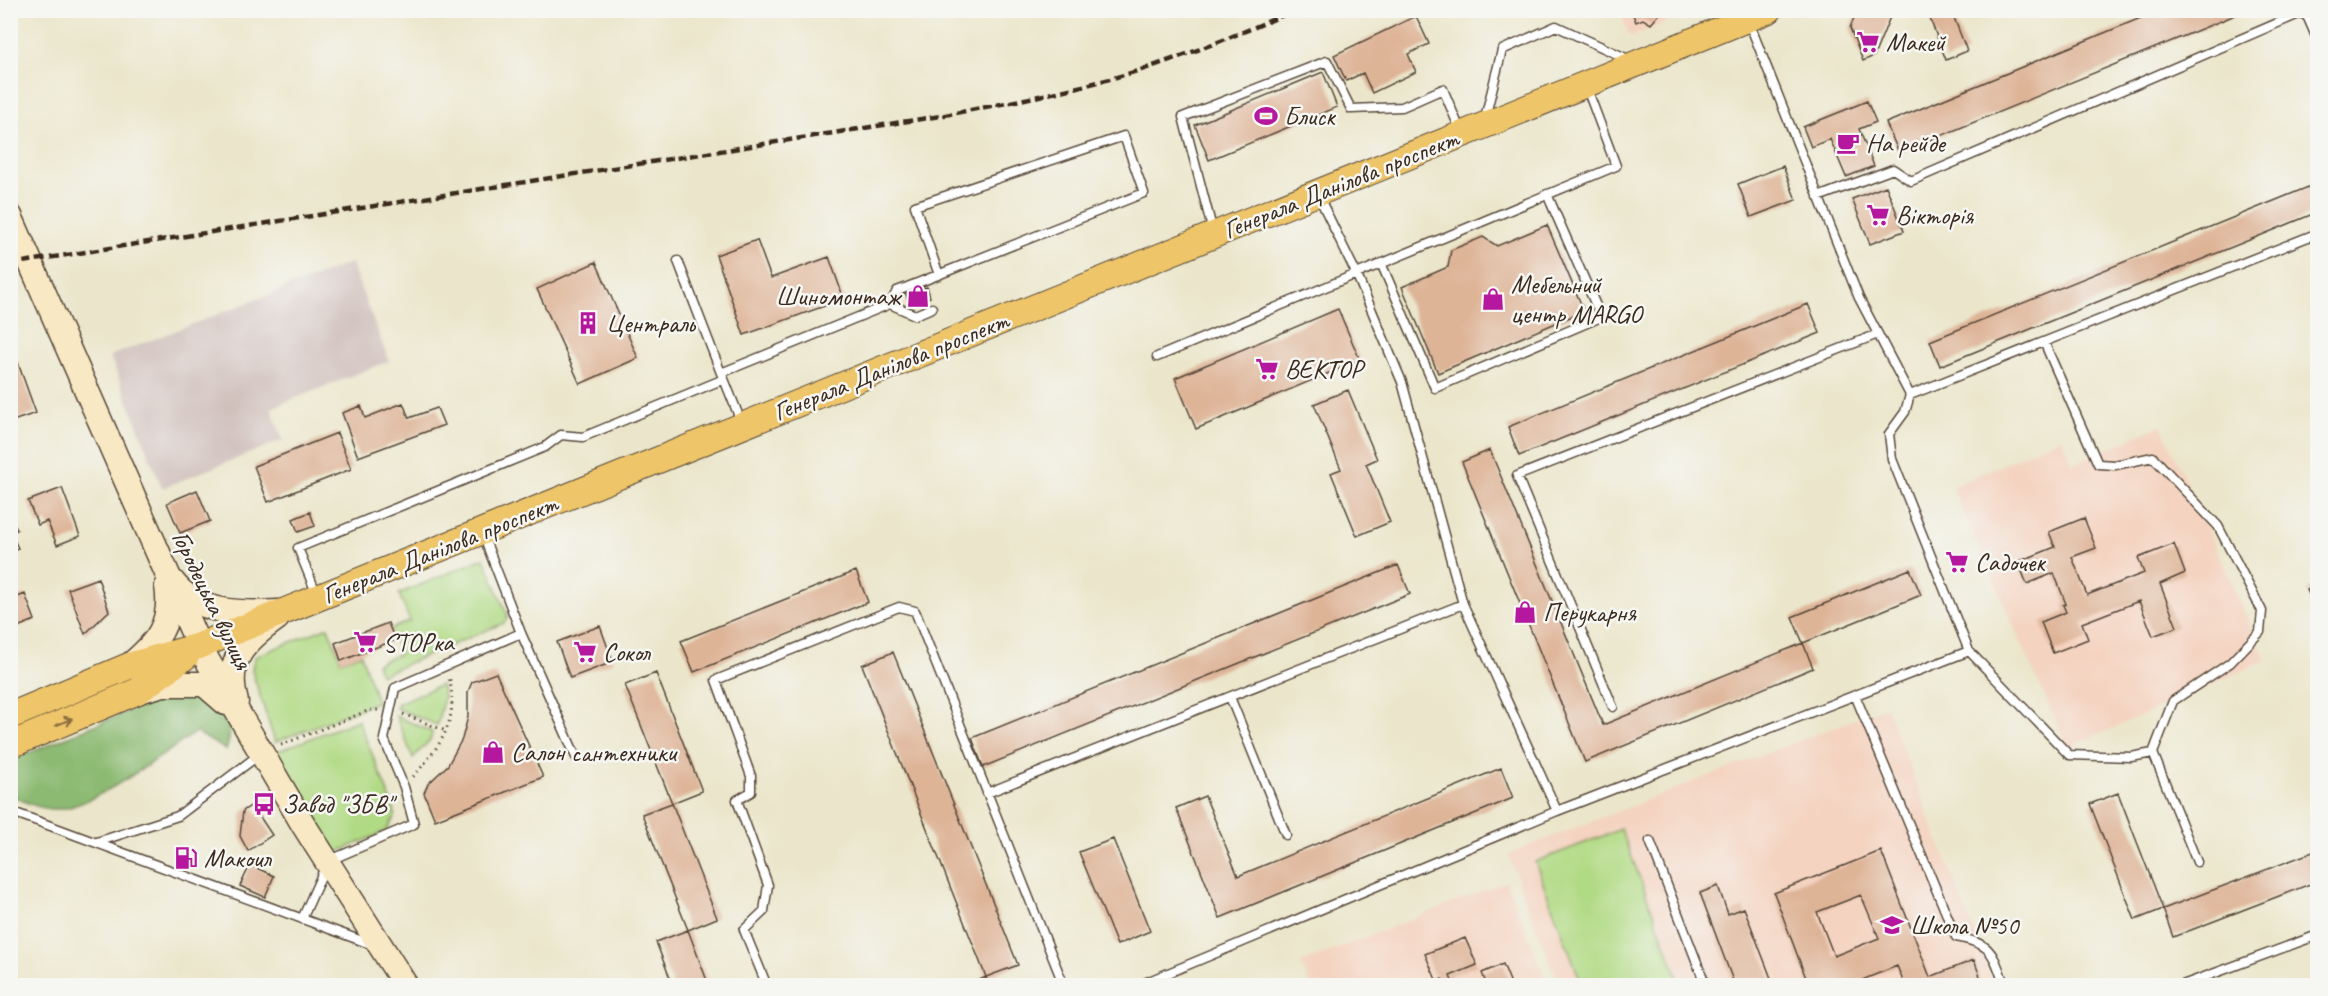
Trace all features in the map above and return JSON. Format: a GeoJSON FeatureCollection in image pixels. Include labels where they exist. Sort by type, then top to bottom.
{"type":"FeatureCollection","features":[{"type":"Feature","properties":{"kind":"main road","name":"Генерала Данілова проспект"},"geometry":{"type":"LineString","coordinates":[[10,716],[129,666],[199,646],[1758,15]]}},
{"type":"Feature","properties":{"kind":"main road","name":"Городецька вулиця"},"geometry":{"type":"LineString","coordinates":[[10,216],[199,646],[303,824],[406,986]]}},
{"type":"Feature","properties":{"kind":"main road"},"geometry":{"type":"LineString","coordinates":[[165,571],[179,591],[199,603],[222,611],[249,614],[286,611]]}},
{"type":"Feature","properties":{"kind":"main road"},"geometry":{"type":"LineString","coordinates":[[129,666],[146,652],[159,636],[167,618],[168,593],[165,571]]}},
{"type":"Feature","properties":{"kind":"main road"},"geometry":{"type":"LineString","coordinates":[[242,720],[234,695],[232,673],[238,653],[259,630],[286,611]]}},
{"type":"Feature","properties":{"kind":"main road"},"geometry":{"type":"LineString","coordinates":[[138,691],[199,646]]}},
{"type":"Feature","properties":{"kind":"main road"},"geometry":{"type":"LineString","coordinates":[[10,745],[138,691],[163,684],[204,684],[217,693],[242,720]]}},
{"type":"Feature","properties":{"kind":"lane"},"geometry":{"type":"LineString","coordinates":[[1818,197],[1893,169],[1911,181],[2306,12],[2318,41]]}},
{"type":"Feature","properties":{"kind":"lane"},"geometry":{"type":"LineString","coordinates":[[1758,15],[1818,197],[1858,298],[1910,395],[1905,412],[1889,434],[1892,459],[1969,651],[2068,755],[2131,757],[2153,753]]}},
{"type":"Feature","properties":{"kind":"lane"},"geometry":{"type":"LineString","coordinates":[[1472,131],[1502,50],[1556,26],[1639,64]]}},
{"type":"Feature","properties":{"kind":"lane"},"geometry":{"type":"LineString","coordinates":[[1214,236],[1183,117],[1327,61],[1351,109],[1402,107],[1443,89],[1472,131]]}},
{"type":"Feature","properties":{"kind":"lane"},"geometry":{"type":"LineString","coordinates":[[1157,357],[1616,166],[1586,85]]}},
{"type":"Feature","properties":{"kind":"lane"},"geometry":{"type":"LineString","coordinates":[[318,598],[298,548],[544,447],[561,435],[583,437],[890,304],[897,291],[939,275],[1144,194],[1124,136],[915,206],[939,275]]}},
{"type":"Feature","properties":{"kind":"lane"},"geometry":{"type":"LineString","coordinates":[[1317,194],[1356,273],[1402,382],[1463,604],[1557,811]]}},
{"type":"Feature","properties":{"kind":"lane"},"geometry":{"type":"LineString","coordinates":[[1381,263],[1435,388],[1445,384],[1601,317],[1547,194]]}},
{"type":"Feature","properties":{"kind":"lane"},"geometry":{"type":"LineString","coordinates":[[1910,395],[2318,233]]}},
{"type":"Feature","properties":{"kind":"lane"},"geometry":{"type":"LineString","coordinates":[[678,261],[743,426]]}},
{"type":"Feature","properties":{"kind":"lane"},"geometry":{"type":"LineString","coordinates":[[890,304],[915,315],[932,308]]}},
{"type":"Feature","properties":{"kind":"lane"},"geometry":{"type":"LineString","coordinates":[[1613,707],[1517,476],[1878,334]]}},
{"type":"Feature","properties":{"kind":"lane"},"geometry":{"type":"LineString","coordinates":[[2044,342],[2098,464],[2115,465],[2153,457],[2218,526],[2262,611],[2260,632],[2230,663],[2173,701],[2153,753],[2197,862]]}},
{"type":"Feature","properties":{"kind":"lane"},"geometry":{"type":"LineString","coordinates":[[482,532],[521,633],[576,757]]}},
{"type":"Feature","properties":{"kind":"lane"},"geometry":{"type":"LineString","coordinates":[[987,793],[1463,604]]}},
{"type":"Feature","properties":{"kind":"lane"},"geometry":{"type":"LineString","coordinates":[[767,986],[744,930],[764,911],[768,885],[736,800],[751,792],[751,776],[716,680],[899,607],[915,611],[1064,986]]}},
{"type":"Feature","properties":{"kind":"lane"},"geometry":{"type":"LineString","coordinates":[[303,919],[328,861],[414,824],[404,787],[384,739],[395,688],[521,633]]}},
{"type":"Feature","properties":{"kind":"lane"},"geometry":{"type":"LineString","coordinates":[[1137,986],[1557,811],[1969,651]]}},
{"type":"Feature","properties":{"kind":"lane"},"geometry":{"type":"LineString","coordinates":[[1855,695],[1956,937],[1977,941],[1992,952],[2005,986]]}},
{"type":"Feature","properties":{"kind":"lane"},"geometry":{"type":"LineString","coordinates":[[1230,697],[1286,835]]}},
{"type":"Feature","properties":{"kind":"lane"},"geometry":{"type":"LineString","coordinates":[[97,843],[178,816],[261,753]]}},
{"type":"Feature","properties":{"kind":"lane"},"geometry":{"type":"LineString","coordinates":[[10,811],[382,948]]}},
{"type":"Feature","properties":{"kind":"lane"},"geometry":{"type":"LineString","coordinates":[[1650,841],[1706,986]]}},
{"type":"Feature","properties":{"kind":"lane"},"geometry":{"type":"LineString","coordinates":[[2180,986],[2318,934]]}},
{"type":"Feature","properties":{"kind":"path"},"geometry":{"type":"LineString","coordinates":[[404,787],[436,751],[453,712],[453,694],[447,666]]}},
{"type":"Feature","properties":{"kind":"path"},"geometry":{"type":"LineString","coordinates":[[261,753],[370,710],[390,709],[446,731]]}},
{"type":"Feature","properties":{"kind":"shaded area"},"geometry":{"type":"Polygon","coordinates":[[[1619,11],[1693,11],[1630,37],[1619,11]]]}},
{"type":"Feature","properties":{"kind":"shaded area"},"geometry":{"type":"Polygon","coordinates":[[[351,263],[389,361],[271,408],[283,440],[162,488],[110,356],[351,263]]]}},
{"type":"Feature","properties":{"kind":"shaded area"},"geometry":{"type":"Polygon","coordinates":[[[2161,425],[2266,660],[2068,748],[1952,487],[2061,438],[2073,464],[2161,425]]]}},
{"type":"Feature","properties":{"kind":"shaded area"},"geometry":{"type":"Polygon","coordinates":[[[1886,707],[1995,985],[1559,985],[1508,854],[1886,707]]]}},
{"type":"Feature","properties":{"kind":"shaded area"},"geometry":{"type":"Polygon","coordinates":[[[1506,882],[1548,985],[1310,985],[1301,963],[1506,882]]]}},
{"type":"Feature","properties":{"kind":"green space"},"geometry":{"type":"Polygon","coordinates":[[[484,558],[507,614],[504,623],[381,675],[376,664],[400,654],[390,629],[410,621],[399,594],[484,558]]]}},
{"type":"Feature","properties":{"kind":"green space"},"geometry":{"type":"Polygon","coordinates":[[[328,627],[341,661],[361,654],[377,702],[275,742],[252,671],[256,656],[328,627]]]}},
{"type":"Feature","properties":{"kind":"green space"},"geometry":{"type":"Polygon","coordinates":[[[441,685],[444,697],[437,725],[396,708],[398,703],[441,685]]]}},
{"type":"Feature","properties":{"kind":"green space"},"geometry":{"type":"Polygon","coordinates":[[[183,690],[218,701],[230,730],[226,750],[196,732],[127,779],[87,801],[55,809],[27,803],[11,795],[10,761],[166,695],[183,690]]]}},
{"type":"Feature","properties":{"kind":"green space"},"geometry":{"type":"Polygon","coordinates":[[[396,716],[432,732],[431,739],[413,758],[396,716]]]}},
{"type":"Feature","properties":{"kind":"green space"},"geometry":{"type":"Polygon","coordinates":[[[358,720],[393,805],[395,816],[386,831],[333,854],[270,754],[358,720]]]}},
{"type":"Feature","properties":{"kind":"green space"},"geometry":{"type":"Polygon","coordinates":[[[1621,829],[1681,985],[1582,985],[1535,862],[1621,829]]]}},
{"type":"Feature","properties":{"kind":"building"},"geometry":{"type":"Polygon","coordinates":[[[1631,10],[1663,10],[1651,24],[1643,19],[1636,22],[1631,10]]]}},
{"type":"Feature","properties":{"kind":"building","name":"Макей"},"geometry":{"type":"Polygon","coordinates":[[[1857,10],[1888,10],[1890,17],[1874,56],[1863,61],[1850,28],[1857,10]]]}},
{"type":"Feature","properties":{"kind":"building"},"geometry":{"type":"Polygon","coordinates":[[[1941,10],[1951,10],[1967,51],[1946,60],[1929,16],[1941,10]]]}},
{"type":"Feature","properties":{"kind":"building"},"geometry":{"type":"Polygon","coordinates":[[[2160,10],[2245,11],[1899,153],[1886,123],[2160,10]]]}},
{"type":"Feature","properties":{"kind":"building","name":"Блиск"},"geometry":{"type":"Polygon","coordinates":[[[1416,16],[1429,44],[1408,54],[1416,72],[1372,93],[1363,73],[1346,81],[1334,55],[1416,16]]]}},
{"type":"Feature","properties":{"kind":"building","name":"Блиск"},"geometry":{"type":"Polygon","coordinates":[[[1323,72],[1337,107],[1209,160],[1195,125],[1323,72]]]}},
{"type":"Feature","properties":{"kind":"building","name":"На рейде"},"geometry":{"type":"Polygon","coordinates":[[[1867,101],[1876,122],[1859,129],[1874,166],[1846,177],[1830,139],[1811,147],[1803,127],[1867,101]]]}},
{"type":"Feature","properties":{"kind":"building"},"geometry":{"type":"Polygon","coordinates":[[[1783,166],[1796,200],[1751,217],[1738,184],[1783,166]]]}},
{"type":"Feature","properties":{"kind":"building"},"geometry":{"type":"Polygon","coordinates":[[[2318,183],[2318,212],[1940,366],[1930,341],[2318,183]]]}},
{"type":"Feature","properties":{"kind":"building","name":"Вікторія"},"geometry":{"type":"Polygon","coordinates":[[[1886,186],[1904,231],[1870,244],[1852,199],[1886,186]]]}},
{"type":"Feature","properties":{"kind":"building","name":"Мебельний центр MARGO"},"geometry":{"type":"Polygon","coordinates":[[[1547,225],[1584,311],[1438,373],[1402,287],[1448,267],[1451,250],[1483,237],[1497,246],[1547,225]]]}},
{"type":"Feature","properties":{"kind":"building"},"geometry":{"type":"Polygon","coordinates":[[[757,240],[771,278],[829,257],[844,299],[744,335],[716,255],[757,240]]]}},
{"type":"Feature","properties":{"kind":"building","name":"Централь"},"geometry":{"type":"Polygon","coordinates":[[[596,262],[638,358],[580,384],[537,289],[596,262]]]}},
{"type":"Feature","properties":{"kind":"building","name":"Шиномонтаж"},"geometry":{"type":"Polygon","coordinates":[[[927,287],[930,297],[910,305],[906,295],[927,287]]]}},
{"type":"Feature","properties":{"kind":"building"},"geometry":{"type":"Polygon","coordinates":[[[1808,304],[1820,333],[1519,456],[1508,427],[1808,304]]]}},
{"type":"Feature","properties":{"kind":"building","name":"ВЕКТОР"},"geometry":{"type":"Polygon","coordinates":[[[1338,309],[1360,360],[1196,429],[1175,378],[1338,309]]]}},
{"type":"Feature","properties":{"kind":"building"},"geometry":{"type":"Polygon","coordinates":[[[17,360],[36,413],[10,422],[10,362],[17,360]]]}},
{"type":"Feature","properties":{"kind":"building"},"geometry":{"type":"Polygon","coordinates":[[[1348,390],[1377,459],[1366,464],[1390,522],[1357,536],[1331,473],[1341,469],[1314,404],[1348,390]]]}},
{"type":"Feature","properties":{"kind":"building"},"geometry":{"type":"Polygon","coordinates":[[[403,403],[409,418],[437,408],[444,425],[358,457],[342,413],[361,406],[365,418],[403,403]]]}},
{"type":"Feature","properties":{"kind":"building"},"geometry":{"type":"Polygon","coordinates":[[[337,433],[351,469],[268,502],[254,466],[337,433]]]}},
{"type":"Feature","properties":{"kind":"building"},"geometry":{"type":"Polygon","coordinates":[[[1490,450],[1603,725],[1803,643],[1813,668],[1585,762],[1462,462],[1490,450]]]}},
{"type":"Feature","properties":{"kind":"building"},"geometry":{"type":"Polygon","coordinates":[[[62,488],[80,536],[57,545],[47,521],[38,525],[28,501],[62,488]]]}},
{"type":"Feature","properties":{"kind":"building"},"geometry":{"type":"Polygon","coordinates":[[[197,490],[210,521],[180,533],[167,503],[197,490]]]}},
{"type":"Feature","properties":{"kind":"building"},"geometry":{"type":"Polygon","coordinates":[[[310,512],[315,526],[298,532],[293,519],[310,512]]]}},
{"type":"Feature","properties":{"kind":"building"},"geometry":{"type":"Polygon","coordinates":[[[10,514],[17,530],[11,533],[18,548],[10,551],[10,514]]]}},
{"type":"Feature","properties":{"kind":"building"},"geometry":{"type":"Polygon","coordinates":[[[2084,518],[2096,548],[2072,557],[2087,595],[2144,573],[2138,558],[2174,544],[2185,573],[2160,584],[2177,627],[2153,636],[2139,601],[2082,623],[2088,639],[2053,653],[2041,622],[2066,612],[2063,605],[2066,604],[2054,573],[2027,584],[2018,562],[2055,547],[2049,532],[2084,518]]]}},
{"type":"Feature","properties":{"kind":"building"},"geometry":{"type":"Polygon","coordinates":[[[1398,565],[1410,594],[983,767],[972,738],[1398,565]]]}},
{"type":"Feature","properties":{"kind":"building"},"geometry":{"type":"Polygon","coordinates":[[[1910,569],[1921,595],[1803,643],[1792,617],[1910,569]]]}},
{"type":"Feature","properties":{"kind":"building"},"geometry":{"type":"Polygon","coordinates":[[[856,571],[868,602],[694,672],[681,641],[856,571]]]}},
{"type":"Feature","properties":{"kind":"building"},"geometry":{"type":"Polygon","coordinates":[[[98,578],[109,611],[85,634],[68,589],[98,578]]]}},
{"type":"Feature","properties":{"kind":"building"},"geometry":{"type":"Polygon","coordinates":[[[2318,585],[2318,612],[2307,590],[2318,585]]]}},
{"type":"Feature","properties":{"kind":"building"},"geometry":{"type":"Polygon","coordinates":[[[25,594],[35,620],[10,630],[10,600],[25,594]]]}},
{"type":"Feature","properties":{"kind":"building","name":"STOPка"},"geometry":{"type":"Polygon","coordinates":[[[388,623],[395,640],[341,661],[335,643],[388,623]]]}},
{"type":"Feature","properties":{"kind":"building","name":"Сокол"},"geometry":{"type":"Polygon","coordinates":[[[600,626],[613,662],[570,678],[557,642],[600,626]]]}},
{"type":"Feature","properties":{"kind":"building"},"geometry":{"type":"Polygon","coordinates":[[[893,652],[1018,965],[986,977],[862,665],[893,652]]]}},
{"type":"Feature","properties":{"kind":"building","name":"Салон сантехники"},"geometry":{"type":"Polygon","coordinates":[[[496,673],[543,777],[435,820],[424,793],[428,784],[448,765],[462,739],[468,717],[468,692],[472,682],[496,673]]]}},
{"type":"Feature","properties":{"kind":"building"},"geometry":{"type":"Polygon","coordinates":[[[656,673],[702,791],[672,803],[625,685],[656,673]]]}},
{"type":"Feature","properties":{"kind":"building"},"geometry":{"type":"Polygon","coordinates":[[[1501,768],[1513,798],[1220,918],[1176,808],[1205,796],[1238,876],[1501,768]]]}},
{"type":"Feature","properties":{"kind":"building"},"geometry":{"type":"Polygon","coordinates":[[[2118,793],[2163,909],[2135,920],[2090,804],[2118,793]]]}},
{"type":"Feature","properties":{"kind":"building"},"geometry":{"type":"Polygon","coordinates":[[[672,803],[717,918],[688,930],[642,814],[672,803]]]}},
{"type":"Feature","properties":{"kind":"building"},"geometry":{"type":"Polygon","coordinates":[[[252,805],[272,835],[248,851],[240,836],[243,811],[252,805]]]}},
{"type":"Feature","properties":{"kind":"building"},"geometry":{"type":"Polygon","coordinates":[[[1113,839],[1150,931],[1117,945],[1079,852],[1113,839]]]}},
{"type":"Feature","properties":{"kind":"building"},"geometry":{"type":"Polygon","coordinates":[[[2318,850],[2318,881],[2173,937],[2163,909],[2318,850]]]}},
{"type":"Feature","properties":{"kind":"building","name":"Школа №50"},"geometry":{"type":"Polygon","coordinates":[[[1881,851],[1930,977],[1974,960],[1981,979],[1973,982],[1974,986],[1905,986],[1897,966],[1847,986],[1809,986],[1774,893],[1881,851]],[[1861,895],[1817,912],[1834,956],[1879,938],[1861,895]]]}},
{"type":"Feature","properties":{"kind":"building"},"geometry":{"type":"Polygon","coordinates":[[[250,865],[274,876],[265,897],[240,886],[250,865]]]}},
{"type":"Feature","properties":{"kind":"building"},"geometry":{"type":"Polygon","coordinates":[[[1718,886],[1728,914],[1744,908],[1774,986],[1735,986],[1700,893],[1718,886]]]}},
{"type":"Feature","properties":{"kind":"building"},"geometry":{"type":"Polygon","coordinates":[[[688,930],[709,986],[673,986],[656,942],[688,930]]]}},
{"type":"Feature","properties":{"kind":"building"},"geometry":{"type":"Polygon","coordinates":[[[1465,938],[1477,965],[1450,976],[1454,986],[1445,986],[1442,979],[1437,982],[1425,954],[1465,938]]]}},
{"type":"Feature","properties":{"kind":"building"},"geometry":{"type":"Polygon","coordinates":[[[1503,964],[1512,986],[1487,986],[1482,973],[1503,964]]]}},
{"type":"Feature","properties":{"kind":"building"},"geometry":{"type":"Polygon","coordinates":[[[986,977],[989,986],[966,986],[986,977]]]}},
{"type":"Feature","properties":{"kind":"railway"},"geometry":{"type":"LineString","coordinates":[[10,264],[940,116],[1066,90],[1141,70],[1180,57],[1295,10]]}},
{"type":"Feature","properties":{"kind":"place","name":"Макей"},"geometry":{"type":"Point","coordinates":[1868,42]}},
{"type":"Feature","properties":{"kind":"place","name":"Блиск"},"geometry":{"type":"Point","coordinates":[1266,116]}},
{"type":"Feature","properties":{"kind":"place","name":"На рейде"},"geometry":{"type":"Point","coordinates":[1848,143]}},
{"type":"Feature","properties":{"kind":"place","name":"Вікторія"},"geometry":{"type":"Point","coordinates":[1878,215]}},
{"type":"Feature","properties":{"kind":"place","name":"Шиномонтаж"},"geometry":{"type":"Point","coordinates":[918,296]}},
{"type":"Feature","properties":{"kind":"place","name":"Мебельний центр MARGO"},"geometry":{"type":"Point","coordinates":[1493,299]}},
{"type":"Feature","properties":{"kind":"place","name":"Централь"},"geometry":{"type":"Point","coordinates":[588,323]}},
{"type":"Feature","properties":{"kind":"place","name":"ВЕКТОР"},"geometry":{"type":"Point","coordinates":[1267,369]}},
{"type":"Feature","properties":{"kind":"place","name":"Садочек"},"geometry":{"type":"Point","coordinates":[1957,562]}},
{"type":"Feature","properties":{"kind":"place","name":"Перукарня"},"geometry":{"type":"Point","coordinates":[1525,612]}},
{"type":"Feature","properties":{"kind":"place","name":"STOPка"},"geometry":{"type":"Point","coordinates":[365,642]}},
{"type":"Feature","properties":{"kind":"place","name":"Сокол"},"geometry":{"type":"Point","coordinates":[585,652]}},
{"type":"Feature","properties":{"kind":"place","name":"Салон сантехники"},"geometry":{"type":"Point","coordinates":[493,752]}},
{"type":"Feature","properties":{"kind":"place","name":"Завод \"ЗБВ\""},"geometry":{"type":"Point","coordinates":[264,804]}},
{"type":"Feature","properties":{"kind":"place","name":"Макоил"},"geometry":{"type":"Point","coordinates":[186,858]}},
{"type":"Feature","properties":{"kind":"place","name":"Школа №50"},"geometry":{"type":"Point","coordinates":[1892,925]}}]}
